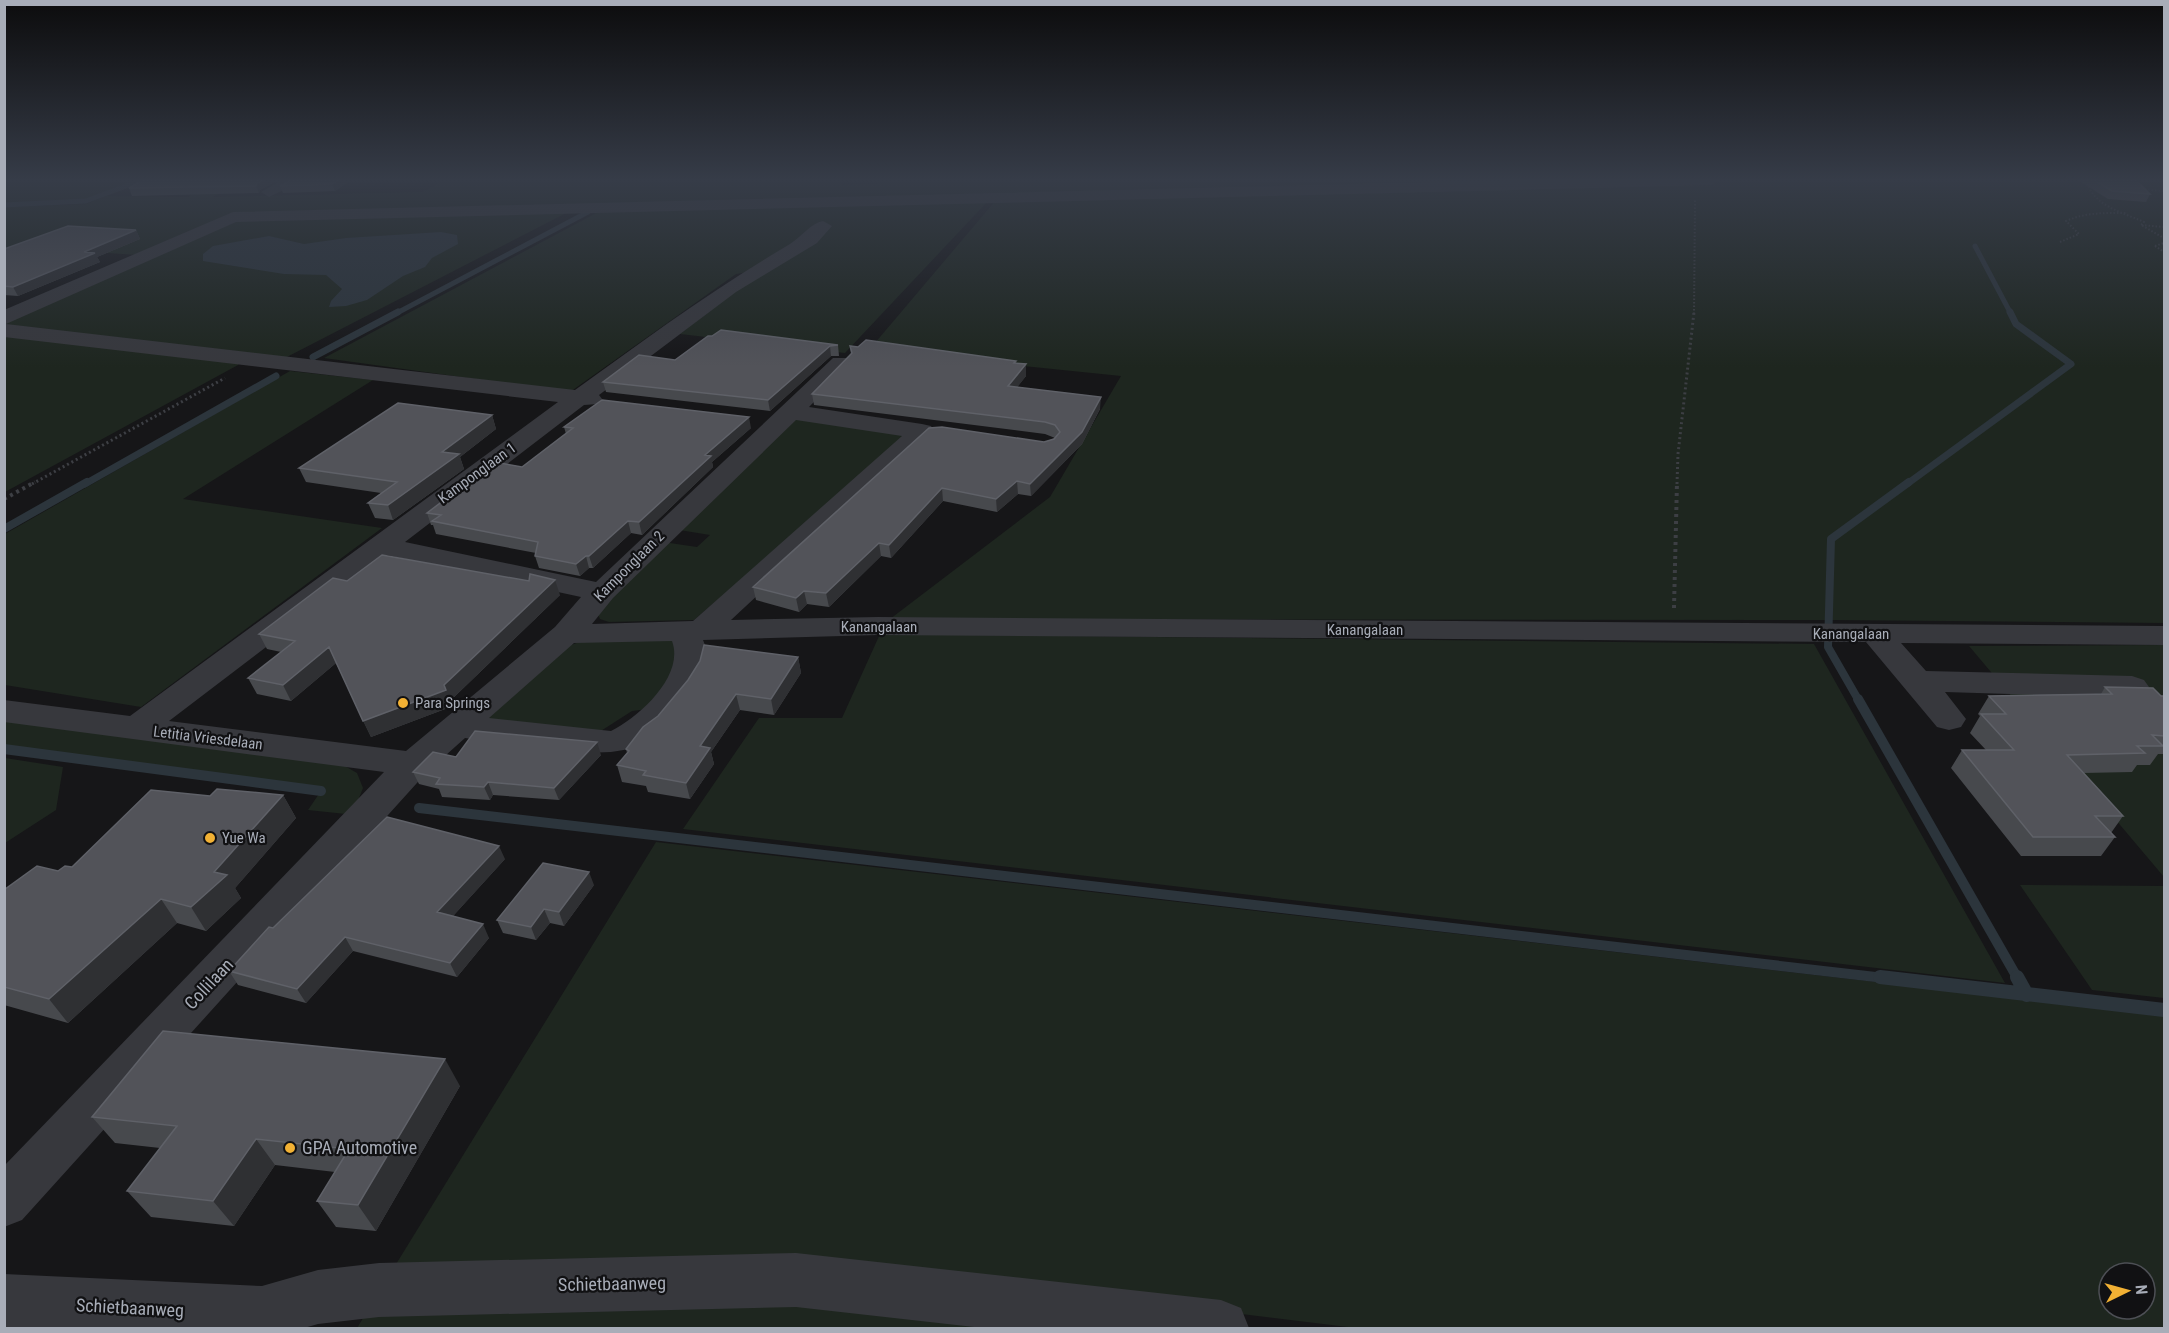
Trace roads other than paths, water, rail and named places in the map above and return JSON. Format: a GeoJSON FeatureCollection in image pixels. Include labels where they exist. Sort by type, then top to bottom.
{"type":"FeatureCollection","features":[{"type":"Feature","properties":{"kind":"street"},"geometry":{"type":"LineString","coordinates":[[4,318],[176,242]]}},
{"type":"Feature","properties":{"kind":"street","name":"Kamponglaan 1"},"geometry":{"type":"LineString","coordinates":[[135,729],[729,288],[806,242]]}},
{"type":"Feature","properties":{"kind":"street"},"geometry":{"type":"LineString","coordinates":[[4,330],[614,402]]}},
{"type":"Feature","properties":{"kind":"street","name":"Kamponglaan 2"},"geometry":{"type":"LineString","coordinates":[[412,764],[566,634],[602,592],[773,418],[841,363]]}},
{"type":"Feature","properties":{"kind":"street"},"geometry":{"type":"LineString","coordinates":[[458,726],[600,743],[618,742],[658,713],[677,687],[688,667],[692,631],[933,430],[773,418]]}},
{"type":"Feature","properties":{"kind":"street"},"geometry":{"type":"LineString","coordinates":[[380,545],[602,592]]}},
{"type":"Feature","properties":{"kind":"street","name":"Kanangalaan"},"geometry":{"type":"LineString","coordinates":[[566,634],[878,626],[2164,635]]}},
{"type":"Feature","properties":{"kind":"street"},"geometry":{"type":"LineString","coordinates":[[1863,634],[1917,681],[1949,719]]}},
{"type":"Feature","properties":{"kind":"street"},"geometry":{"type":"LineString","coordinates":[[1917,681],[2132,687]]}},
{"type":"Feature","properties":{"kind":"street","name":"Letitia Vriesdelaan"},"geometry":{"type":"LineString","coordinates":[[4,711],[412,764]]}},
{"type":"Feature","properties":{"kind":"street","name":"Collilaan"},"geometry":{"type":"LineString","coordinates":[[4,1203],[412,764]]}},
{"type":"Feature","properties":{"kind":"street","name":"Schietbaanweg"},"geometry":{"type":"LineString","coordinates":[[4,1301],[261,1322],[318,1297],[379,1290],[796,1280],[1221,1329]]}},
{"type":"Feature","properties":{"kind":"waterway"},"geometry":{"type":"LineString","coordinates":[[395,314],[531,242]]}},
{"type":"Feature","properties":{"kind":"waterway"},"geometry":{"type":"LineString","coordinates":[[1975,246],[2011,314]]}},
{"type":"Feature","properties":{"kind":"waterway"},"geometry":{"type":"LineString","coordinates":[[313,357],[398,312]]}},
{"type":"Feature","properties":{"kind":"waterway"},"geometry":{"type":"LineString","coordinates":[[1907,484],[2071,364],[2016,324],[2011,314]]}},
{"type":"Feature","properties":{"kind":"waterway"},"geometry":{"type":"LineString","coordinates":[[85,484],[276,376]]}},
{"type":"Feature","properties":{"kind":"waterway"},"geometry":{"type":"LineString","coordinates":[[4,529],[87,482]]}},
{"type":"Feature","properties":{"kind":"waterway"},"geometry":{"type":"LineString","coordinates":[[1859,701],[1828,647],[1831,539],[1909,482]]}},
{"type":"Feature","properties":{"kind":"waterway"},"geometry":{"type":"LineString","coordinates":[[1858,699],[2018,979]]}},
{"type":"Feature","properties":{"kind":"waterway"},"geometry":{"type":"LineString","coordinates":[[4,749],[321,791]]}},
{"type":"Feature","properties":{"kind":"waterway"},"geometry":{"type":"LineString","coordinates":[[419,808],[1893,979]]}},
{"type":"Feature","properties":{"kind":"waterway"},"geometry":{"type":"LineString","coordinates":[[1880,977],[2026,994]]}},
{"type":"Feature","properties":{"kind":"waterway"},"geometry":{"type":"LineString","coordinates":[[2017,977],[2026,994]]}},
{"type":"Feature","properties":{"kind":"waterway"},"geometry":{"type":"LineString","coordinates":[[2026,994],[2164,1010]]}},
{"type":"Feature","properties":{"kind":"place","name":"Para Springs"},"geometry":{"type":"Point","coordinates":[403,703]}},
{"type":"Feature","properties":{"kind":"place","name":"Yue Wa"},"geometry":{"type":"Point","coordinates":[210,838]}},
{"type":"Feature","properties":{"kind":"place","name":"GPA Automotive"},"geometry":{"type":"Point","coordinates":[290,1148]}}]}
